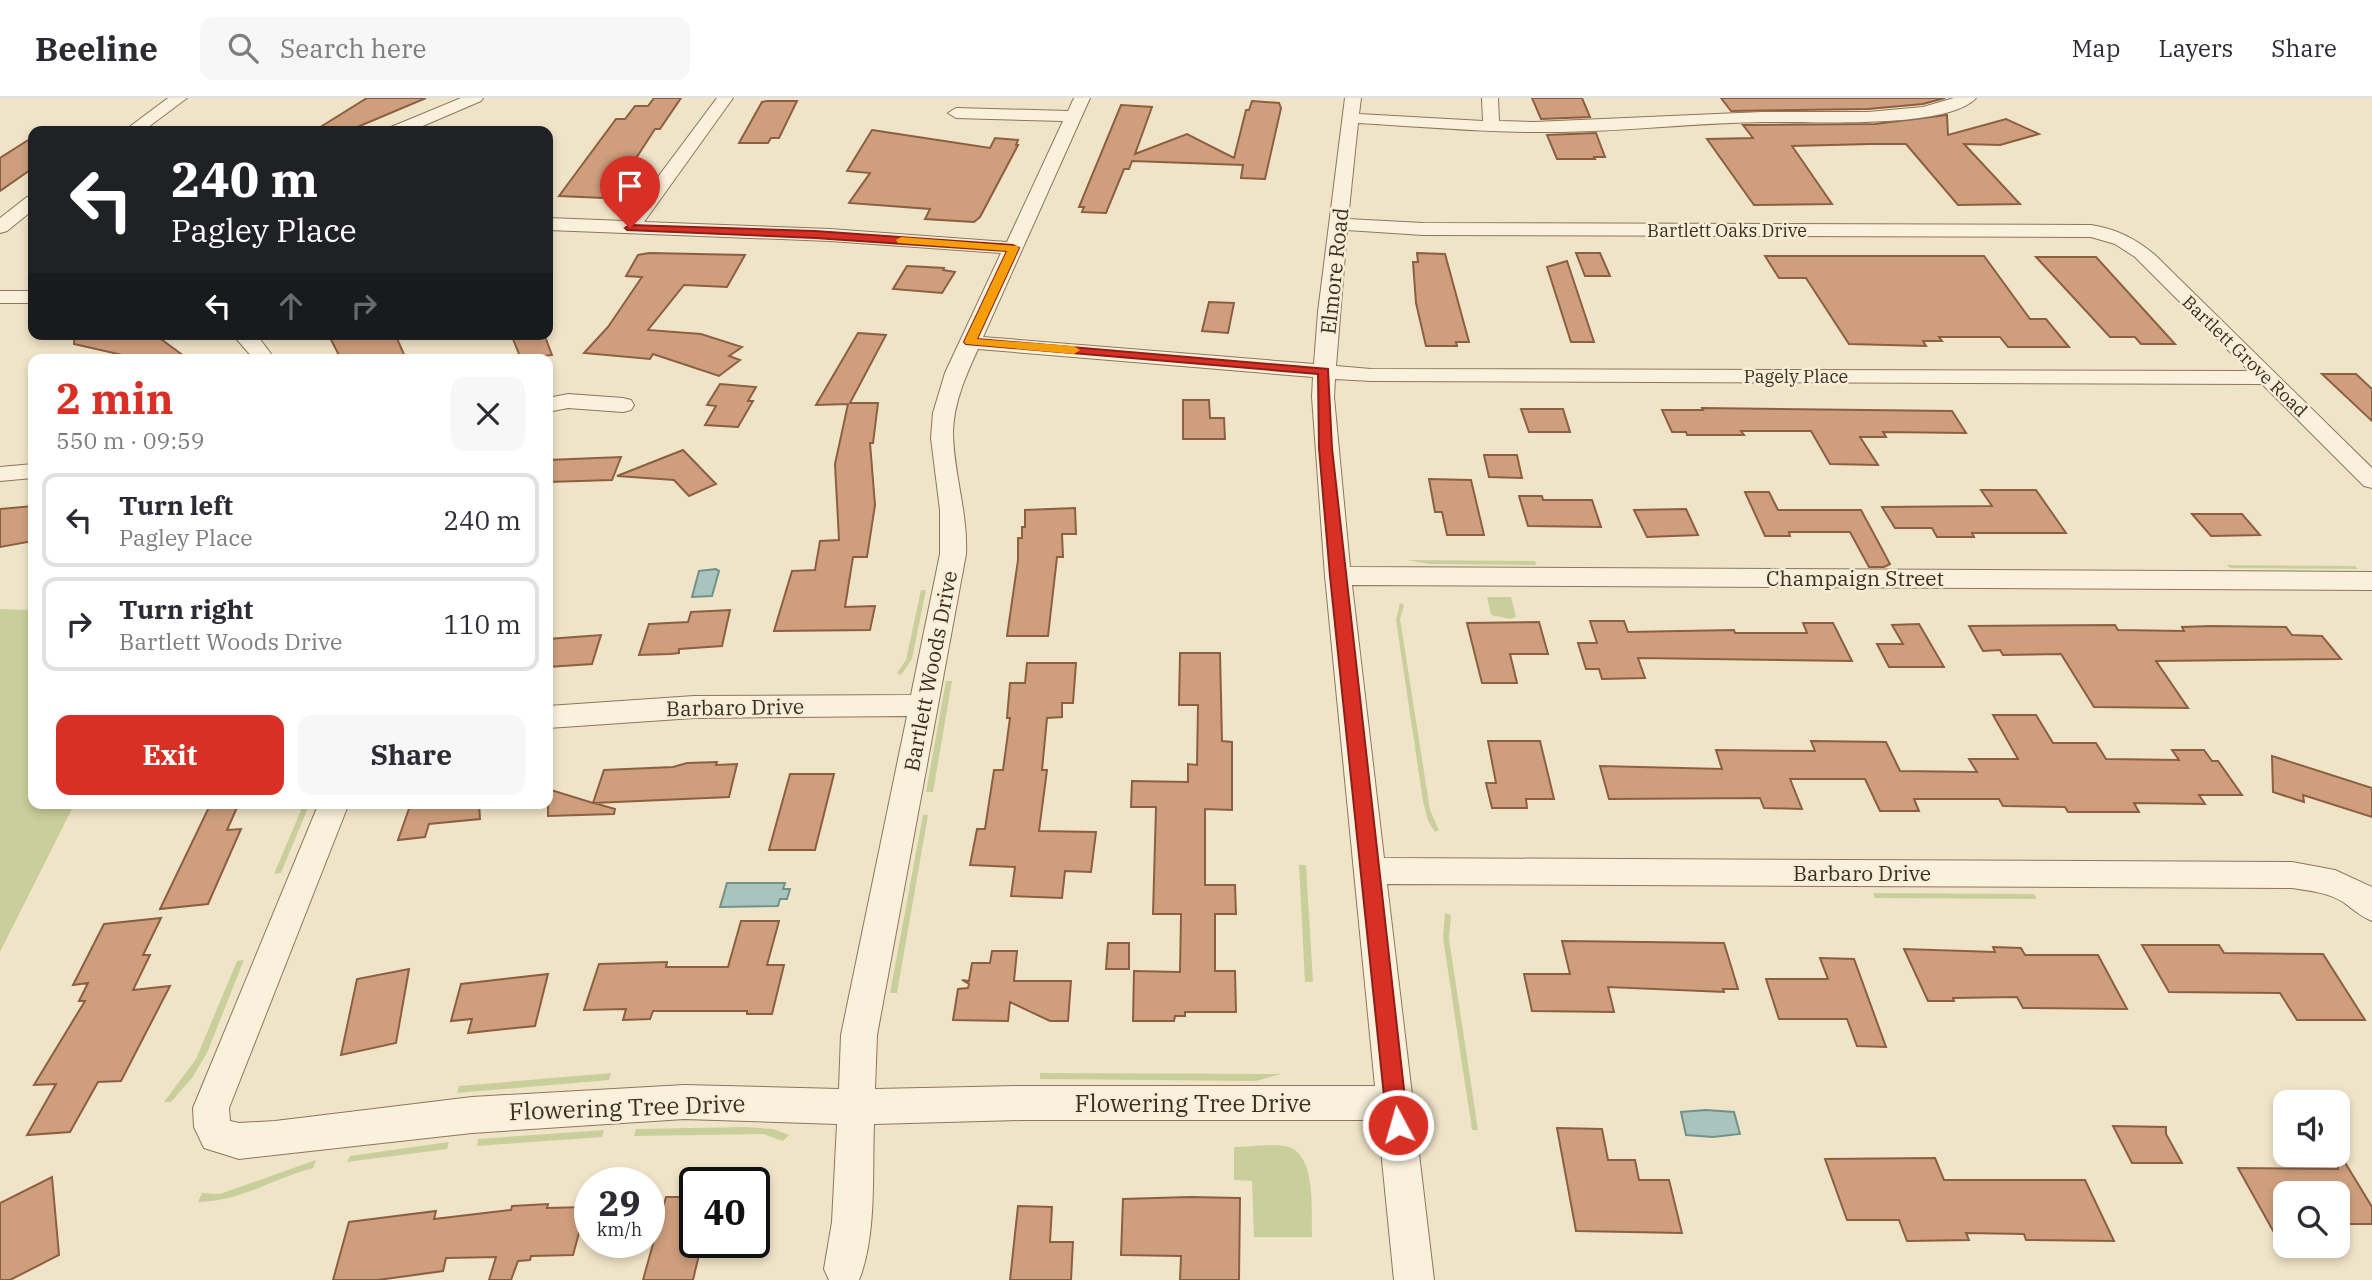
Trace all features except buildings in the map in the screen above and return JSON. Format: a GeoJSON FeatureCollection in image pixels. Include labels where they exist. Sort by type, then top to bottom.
{"type":"FeatureCollection","features":[{"type":"Feature","properties":{"kind":"street"},"geometry":{"type":"LineString","coordinates":[[139,126],[179,98]]}},
{"type":"Feature","properties":{"kind":"street"},"geometry":{"type":"LineString","coordinates":[[409,126],[475,98]]}},
{"type":"Feature","properties":{"kind":"street"},"geometry":{"type":"LineString","coordinates":[[630,228],[725,98]]}},
{"type":"Feature","properties":{"kind":"street","name":"Elmore Road"},"geometry":{"type":"LineString","coordinates":[[1353,98],[1328,312],[1324,371],[1325,448],[1414,1280]]}},
{"type":"Feature","properties":{"kind":"street"},"geometry":{"type":"LineString","coordinates":[[1490,98],[1491,126]]}},
{"type":"Feature","properties":{"kind":"street"},"geometry":{"type":"LineString","coordinates":[[1352,118],[1491,126],[1597,126],[1919,113],[1942,109],[1968,98]]}},
{"type":"Feature","properties":{"kind":"street"},"geometry":{"type":"LineString","coordinates":[[1689,102],[1702,120]]}},
{"type":"Feature","properties":{"kind":"street"},"geometry":{"type":"LineString","coordinates":[[956,113],[1078,107]]}},
{"type":"Feature","properties":{"kind":"street","name":"Bartlett Woods Drive"},"geometry":{"type":"LineString","coordinates":[[844,1269],[852,1222],[859,1035],[954,539],[942,438],[943,418],[948,394],[970,342],[1078,107]]}},
{"type":"Feature","properties":{"kind":"street"},"geometry":{"type":"LineString","coordinates":[[0,227],[28,205]]}},
{"type":"Feature","properties":{"kind":"street"},"geometry":{"type":"LineString","coordinates":[[553,224],[800,234],[1013,248]]}},
{"type":"Feature","properties":{"kind":"street","name":"Bartlett Oaks Drive"},"geometry":{"type":"LineString","coordinates":[[1339,224],[1423,229],[2072,231],[2115,235]]}},
{"type":"Feature","properties":{"kind":"street","name":"Bartlett Grove Road"},"geometry":{"type":"LineString","coordinates":[[2115,235],[2127,241],[2148,260],[2372,481]]}},
{"type":"Feature","properties":{"kind":"street"},"geometry":{"type":"LineString","coordinates":[[0,297],[28,297]]}},
{"type":"Feature","properties":{"kind":"street"},"geometry":{"type":"LineString","coordinates":[[251,340],[262,354]]}},
{"type":"Feature","properties":{"kind":"street","name":"Pagely Place"},"geometry":{"type":"LineString","coordinates":[[970,342],[1371,374],[2268,378]]}},
{"type":"Feature","properties":{"kind":"street"},"geometry":{"type":"LineString","coordinates":[[553,404],[568,401],[623,405]]}},
{"type":"Feature","properties":{"kind":"street"},"geometry":{"type":"LineString","coordinates":[[0,474],[28,471]]}},
{"type":"Feature","properties":{"kind":"street","name":"Champaign Street"},"geometry":{"type":"LineString","coordinates":[[1338,576],[2372,581]]}},
{"type":"Feature","properties":{"kind":"street","name":"Barbaro Drive"},"geometry":{"type":"LineString","coordinates":[[553,717],[694,707],[922,705]]}},
{"type":"Feature","properties":{"kind":"street","name":"Flowering Tree Drive"},"geometry":{"type":"LineString","coordinates":[[332,809],[211,1108],[212,1126],[217,1135],[239,1141],[275,1139],[472,1115],[629,1104],[778,1103],[857,1107],[1022,1103],[1395,1103]]}},
{"type":"Feature","properties":{"kind":"street","name":"Barbaro Drive"},"geometry":{"type":"LineString","coordinates":[[1369,871],[2292,875],[2325,879],[2362,898]]}},
{"type":"Feature","properties":{"kind":"green space"},"geometry":{"type":"Polygon","coordinates":[[[1407,560],[1535,561],[1536,565],[1430,564],[1407,560]]]}},
{"type":"Feature","properties":{"kind":"green space"},"geometry":{"type":"Polygon","coordinates":[[[2227,565],[2355,566],[2358,569],[2230,568],[2227,565]]]}},
{"type":"Feature","properties":{"kind":"green space"},"geometry":{"type":"Polygon","coordinates":[[[921,590],[926,590],[912,659],[901,675],[897,673],[906,660],[921,590]]]}},
{"type":"Feature","properties":{"kind":"green space"},"geometry":{"type":"Polygon","coordinates":[[[1487,597],[1511,597],[1516,617],[1510,619],[1491,615],[1487,597]]]}},
{"type":"Feature","properties":{"kind":"green space"},"geometry":{"type":"Polygon","coordinates":[[[1400,603],[1404,605],[1400,619],[1430,810],[1439,830],[1435,832],[1428,821],[1423,801],[1396,620],[1400,603]]]}},
{"type":"Feature","properties":{"kind":"green space"},"geometry":{"type":"Polygon","coordinates":[[[0,609],[28,610],[28,809],[72,809],[0,952],[0,609]]]}},
{"type":"Feature","properties":{"kind":"green space"},"geometry":{"type":"Polygon","coordinates":[[[946,681],[952,681],[933,792],[926,792],[946,681]]]}},
{"type":"Feature","properties":{"kind":"green space"},"geometry":{"type":"Polygon","coordinates":[[[301,809],[308,809],[281,873],[274,874],[301,809]]]}},
{"type":"Feature","properties":{"kind":"green space"},"geometry":{"type":"Polygon","coordinates":[[[923,815],[928,815],[897,993],[890,993],[923,815]]]}},
{"type":"Feature","properties":{"kind":"green space"},"geometry":{"type":"Polygon","coordinates":[[[1299,865],[1306,865],[1313,982],[1305,982],[1299,865]]]}},
{"type":"Feature","properties":{"kind":"green space"},"geometry":{"type":"Polygon","coordinates":[[[1873,893],[2034,894],[2037,899],[1875,898],[1873,893]]]}},
{"type":"Feature","properties":{"kind":"green space"},"geometry":{"type":"Polygon","coordinates":[[[1445,913],[1451,915],[1449,939],[1478,1130],[1472,1130],[1443,938],[1445,913]]]}},
{"type":"Feature","properties":{"kind":"green space"},"geometry":{"type":"Polygon","coordinates":[[[244,960],[207,1053],[192,1078],[171,1102],[164,1102],[196,1059],[237,961],[244,960]]]}},
{"type":"Feature","properties":{"kind":"green space"},"geometry":{"type":"Polygon","coordinates":[[[611,1073],[609,1080],[457,1093],[459,1086],[611,1073]]]}},
{"type":"Feature","properties":{"kind":"green space"},"geometry":{"type":"Polygon","coordinates":[[[1040,1073],[1281,1074],[1256,1081],[1040,1079],[1040,1073]]]}},
{"type":"Feature","properties":{"kind":"green space"},"geometry":{"type":"Polygon","coordinates":[[[636,1129],[773,1129],[789,1135],[783,1141],[763,1134],[634,1136],[636,1129]]]}},
{"type":"Feature","properties":{"kind":"green space"},"geometry":{"type":"Polygon","coordinates":[[[604,1130],[602,1137],[477,1146],[478,1139],[604,1130]]]}},
{"type":"Feature","properties":{"kind":"green space"},"geometry":{"type":"Polygon","coordinates":[[[449,1142],[447,1149],[347,1162],[350,1156],[449,1142]]]}},
{"type":"Feature","properties":{"kind":"green space"},"geometry":{"type":"Polygon","coordinates":[[[1284,1146],[1298,1153],[1304,1162],[1311,1187],[1312,1237],[1254,1237],[1252,1181],[1234,1180],[1234,1147],[1284,1146]]]}},
{"type":"Feature","properties":{"kind":"green space"},"geometry":{"type":"Polygon","coordinates":[[[316,1160],[313,1168],[243,1194],[198,1202],[202,1193],[220,1194],[316,1160]]]}},
{"type":"Feature","properties":{"kind":"water"},"geometry":{"type":"Polygon","coordinates":[[[699,571],[719,571],[712,596],[692,597],[699,571]]]}},
{"type":"Feature","properties":{"kind":"water"},"geometry":{"type":"Polygon","coordinates":[[[727,883],[785,883],[783,889],[790,889],[787,899],[780,899],[778,906],[720,907],[727,883]]]}},
{"type":"Feature","properties":{"kind":"water"},"geometry":{"type":"Polygon","coordinates":[[[1681,1112],[1734,1112],[1740,1134],[1713,1137],[1686,1135],[1681,1112]]]}},
{"type":"Feature","properties":{"kind":"slow traffic"},"geometry":{"type":"LineString","coordinates":[[901,240],[1013,248],[970,342],[1074,350]]}},
{"type":"Feature","properties":{"kind":"route"},"geometry":{"type":"LineString","coordinates":[[630,228],[815,235],[1013,248],[970,342],[1324,371],[1322,397],[1325,448],[1398,1125]]}}]}
